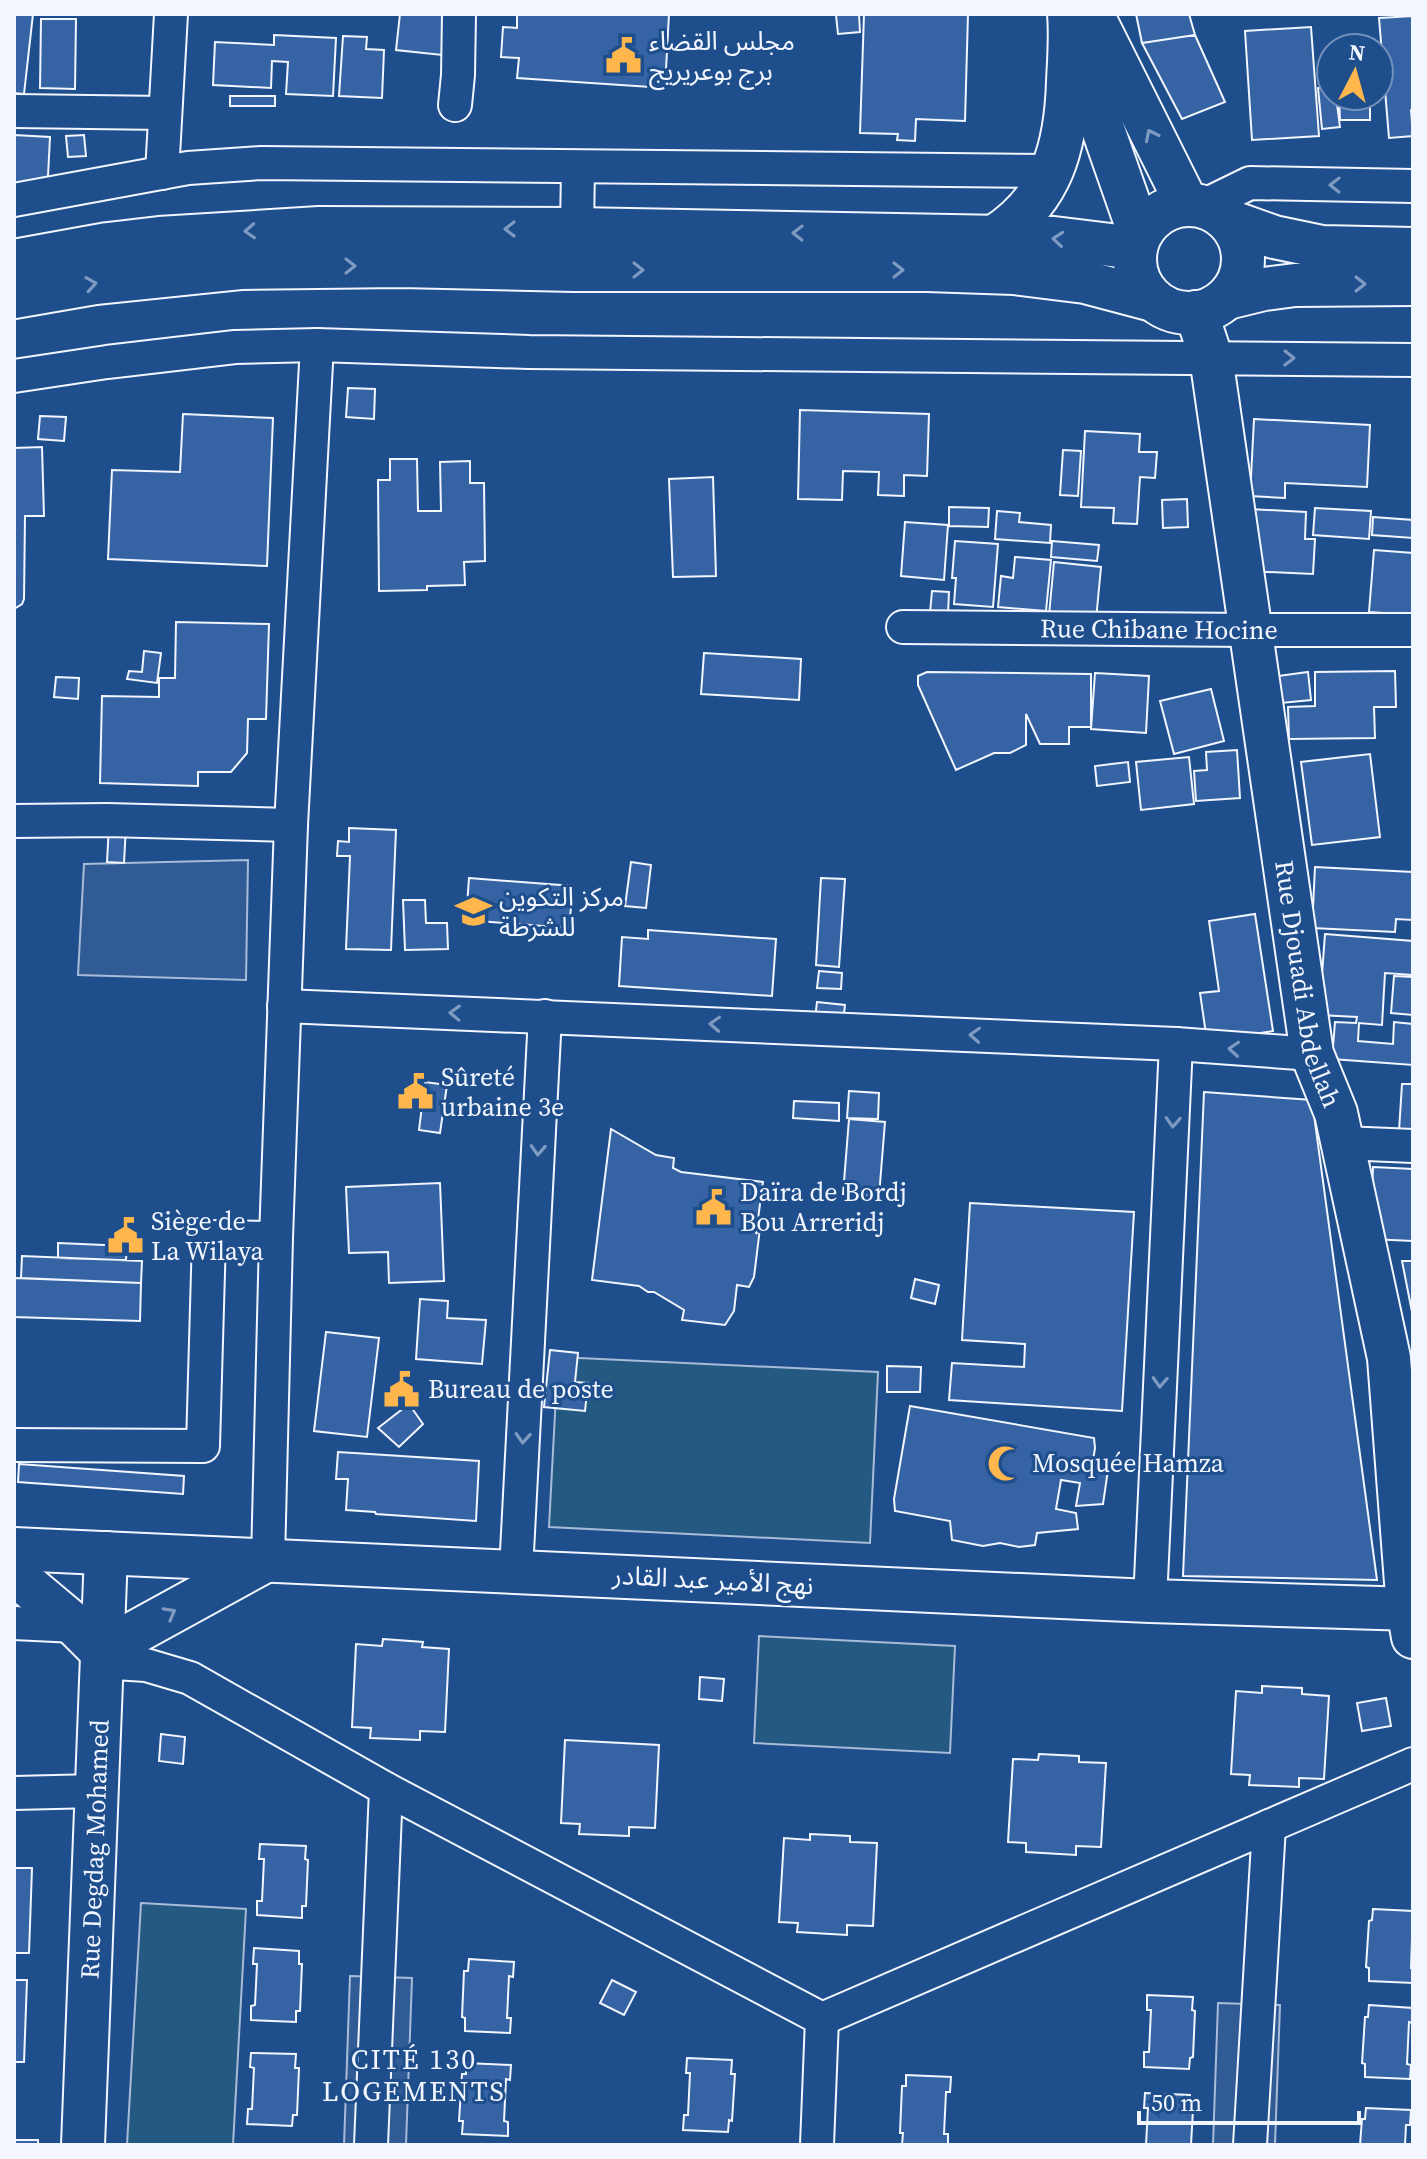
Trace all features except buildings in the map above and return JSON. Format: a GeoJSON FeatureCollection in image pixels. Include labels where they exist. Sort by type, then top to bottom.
{"type":"FeatureCollection","features":[{"type":"Feature","properties":{"kind":"main road"},"geometry":{"type":"LineString","coordinates":[[994,237],[1019,219],[1031,205],[1043,189],[1058,157],[1077,21]]}},
{"type":"Feature","properties":{"kind":"main road"},"geometry":{"type":"LineString","coordinates":[[1077,21],[1206,210],[1238,235],[1243,251],[1243,268],[1238,284],[1212,305]]}},
{"type":"Feature","properties":{"kind":"main road"},"geometry":{"type":"LineString","coordinates":[[1077,21],[1138,241]]}},
{"type":"Feature","properties":{"kind":"main road"},"geometry":{"type":"LineString","coordinates":[[1153,300],[1138,276],[1135,262],[1138,241],[1148,223],[1172,207],[1206,210],[1274,237],[1322,247],[1413,249]]}},
{"type":"Feature","properties":{"kind":"main road"},"geometry":{"type":"LineString","coordinates":[[14,261],[159,238],[319,228],[577,229],[1138,241]]}},
{"type":"Feature","properties":{"kind":"main road"},"geometry":{"type":"LineString","coordinates":[[574,270],[577,229]]}},
{"type":"Feature","properties":{"kind":"main road"},"geometry":{"type":"LineString","coordinates":[[14,297],[95,283],[240,268],[401,266],[1014,273],[1085,282],[1153,300],[1180,312],[1264,289],[1295,285],[1413,284]]}},
{"type":"Feature","properties":{"kind":"main road","name":"Rue Djouadi Abdellah"},"geometry":{"type":"LineString","coordinates":[[1212,305],[1211,357],[1312,1054],[1336,1113],[1401,1358],[1411,1619]]}},
{"type":"Feature","properties":{"kind":"main road","name":"نهج الأمير عبد القادر"},"geometry":{"type":"LineString","coordinates":[[14,1549],[1150,1601],[1361,1606],[1411,1619]]}},
{"type":"Feature","properties":{"kind":"main road","name":"Rue Degdag Mohamed"},"geometry":{"type":"LineString","coordinates":[[83,2145],[96,1791],[92,1646],[106,1553]]}},
{"type":"Feature","properties":{"kind":"main road"},"geometry":{"type":"LineString","coordinates":[[14,1574],[92,1646],[268,1560]]}},
{"type":"Feature","properties":{"kind":"street"},"geometry":{"type":"LineString","coordinates":[[162,173],[171,14]]}},
{"type":"Feature","properties":{"kind":"street"},"geometry":{"type":"LineString","coordinates":[[455,105],[459,14]]}},
{"type":"Feature","properties":{"kind":"street"},"geometry":{"type":"LineString","coordinates":[[14,111],[165,113]]}},
{"type":"Feature","properties":{"kind":"street"},"geometry":{"type":"LineString","coordinates":[[14,200],[188,168],[299,162],[1052,171]]}},
{"type":"Feature","properties":{"kind":"street"},"geometry":{"type":"LineString","coordinates":[[577,229],[578,167]]}},
{"type":"Feature","properties":{"kind":"street"},"geometry":{"type":"LineString","coordinates":[[1206,210],[1250,183],[1413,186]]}},
{"type":"Feature","properties":{"kind":"street"},"geometry":{"type":"LineString","coordinates":[[268,1560],[291,825],[317,345]]}},
{"type":"Feature","properties":{"kind":"street"},"geometry":{"type":"LineString","coordinates":[[14,376],[235,347],[317,345],[529,352],[1413,360]]}},
{"type":"Feature","properties":{"kind":"street","name":"Rue Chibane Hocine"},"geometry":{"type":"LineString","coordinates":[[903,627],[1413,630]]}},
{"type":"Feature","properties":{"kind":"street"},"geometry":{"type":"LineString","coordinates":[[14,821],[291,825]]}},
{"type":"Feature","properties":{"kind":"street"},"geometry":{"type":"LineString","coordinates":[[284,1006],[1176,1044],[1312,1054]]}},
{"type":"Feature","properties":{"kind":"street"},"geometry":{"type":"LineString","coordinates":[[516,1571],[545,1016]]}},
{"type":"Feature","properties":{"kind":"street"},"geometry":{"type":"LineString","coordinates":[[1150,1601],[1176,1044]]}},
{"type":"Feature","properties":{"kind":"street"},"geometry":{"type":"LineString","coordinates":[[1343,1143],[1413,1146]]}},
{"type":"Feature","properties":{"kind":"street"},"geometry":{"type":"LineString","coordinates":[[14,1445],[203,1446],[209,1237],[276,1238]]}},
{"type":"Feature","properties":{"kind":"street"},"geometry":{"type":"LineString","coordinates":[[14,1623],[190,1678],[386,1789],[822,2019]]}},
{"type":"Feature","properties":{"kind":"street"},"geometry":{"type":"LineString","coordinates":[[822,2019],[1413,1764]]}},
{"type":"Feature","properties":{"kind":"street"},"geometry":{"type":"LineString","coordinates":[[371,2145],[386,1789]]}},
{"type":"Feature","properties":{"kind":"street"},"geometry":{"type":"LineString","coordinates":[[14,1793],[96,1791]]}},
{"type":"Feature","properties":{"kind":"street"},"geometry":{"type":"LineString","coordinates":[[1250,2145],[1269,1826]]}},
{"type":"Feature","properties":{"kind":"street"},"geometry":{"type":"LineString","coordinates":[[817,2145],[822,2019]]}},
{"type":"Feature","properties":{"kind":"shaded area"},"geometry":{"type":"Polygon","coordinates":[[[248,860],[246,980],[78,975],[84,864],[248,860]]]}},
{"type":"Feature","properties":{"kind":"shaded area"},"geometry":{"type":"Polygon","coordinates":[[[558,1357],[878,1372],[870,1543],[549,1527],[558,1357]]]}},
{"type":"Feature","properties":{"kind":"shaded area"},"geometry":{"type":"Polygon","coordinates":[[[759,1636],[955,1646],[950,1753],[754,1743],[759,1636]]]}},
{"type":"Feature","properties":{"kind":"shaded area"},"geometry":{"type":"Polygon","coordinates":[[[141,1903],[246,1909],[233,2145],[127,2145],[141,1903]]]}},
{"type":"Feature","properties":{"kind":"shaded area"},"geometry":{"type":"Polygon","coordinates":[[[350,1976],[412,1978],[406,2145],[344,2145],[350,1976]]]}},
{"type":"Feature","properties":{"kind":"shaded area"},"geometry":{"type":"Polygon","coordinates":[[[1218,2003],[1280,2005],[1275,2145],[1213,2145],[1218,2003]]]}},
{"type":"Feature","properties":{"kind":"place","name":"مجلس القضاء برج بوعريريج"},"geometry":{"type":"Point","coordinates":[623,56]}},
{"type":"Feature","properties":{"kind":"place","name":"مركز التكوين للشرطة"},"geometry":{"type":"Point","coordinates":[473,912]}},
{"type":"Feature","properties":{"kind":"place","name":"Sûreté urbaine 3e"},"geometry":{"type":"Point","coordinates":[415,1092]}},
{"type":"Feature","properties":{"kind":"place","name":"Daïra de Bordj Bou Arreridj"},"geometry":{"type":"Point","coordinates":[714,1207]}},
{"type":"Feature","properties":{"kind":"place","name":"Siège de La Wilaya"},"geometry":{"type":"Point","coordinates":[125,1236]}},
{"type":"Feature","properties":{"kind":"place","name":"Bureau de poste"},"geometry":{"type":"Point","coordinates":[402,1389]}},
{"type":"Feature","properties":{"kind":"place","name":"Mosquée Hamza"},"geometry":{"type":"Point","coordinates":[1006,1463]}},
{"type":"Feature","properties":{"kind":"district","name":"CITÉ 130 LOGEMENTS"},"geometry":{"type":"Point","coordinates":[414,2075]}}]}
